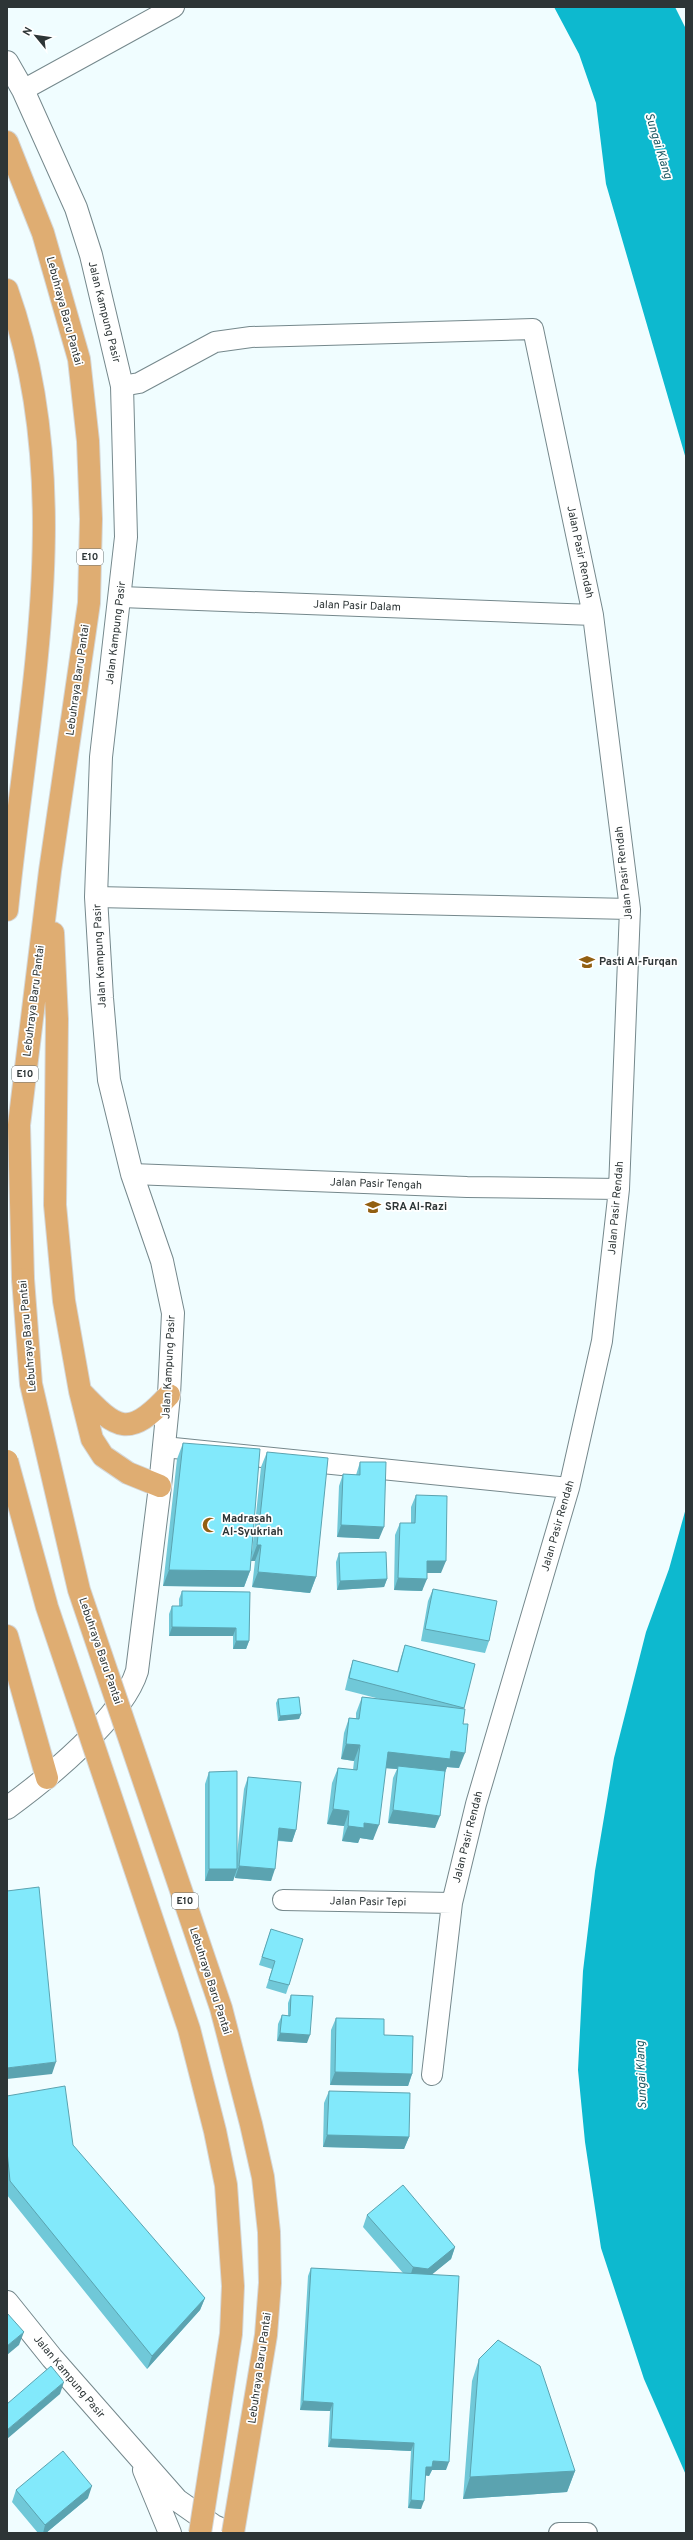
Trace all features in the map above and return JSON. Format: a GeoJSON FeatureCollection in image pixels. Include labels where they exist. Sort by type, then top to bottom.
{"type":"FeatureCollection","features":[{"type":"Feature","properties":{"kind":"highway","name":"Lebuhraya Baru Pantai"},"geometry":{"type":"LineString","coordinates":[[7,142],[43,233],[66,308],[79,359],[88,441],[91,519],[89,603],[50,871],[19,1125],[22,1279],[31,1384],[79,1590],[221,2008],[252,2124],[263,2177],[269,2232],[270,2283],[266,2335],[219,2531]]}},
{"type":"Feature","properties":{"kind":"highway"},"geometry":{"type":"LineString","coordinates":[[7,290],[22,331],[31,373],[40,425],[44,476],[44,586],[9,868],[7,910]]}},
{"type":"Feature","properties":{"kind":"highway"},"geometry":{"type":"LineString","coordinates":[[50,871],[57,1019],[55,1205],[64,1301],[80,1391],[92,1440],[103,1456],[128,1473],[160,1486]]}},
{"type":"Feature","properties":{"kind":"highway"},"geometry":{"type":"LineString","coordinates":[[80,1391],[105,1417],[112,1422],[124,1424],[143,1421],[169,1395]]}},
{"type":"Feature","properties":{"kind":"highway"},"geometry":{"type":"LineString","coordinates":[[7,1460],[47,1607],[189,2030],[216,2131],[226,2185],[233,2286],[219,2531]]}},
{"type":"Feature","properties":{"kind":"highway"},"geometry":{"type":"LineString","coordinates":[[7,1636],[47,1778]]}},
{"type":"Feature","properties":{"kind":"street"},"geometry":{"type":"LineString","coordinates":[[23,90],[174,7]]}},
{"type":"Feature","properties":{"kind":"street","name":"Jalan Kampung Pasir"},"geometry":{"type":"LineString","coordinates":[[7,62],[23,90],[76,208],[91,255],[122,386],[126,538],[121,596],[101,757],[96,897],[109,1080],[132,1174],[162,1261],[173,1313],[169,1395],[160,1486],[137,1670],[134,1682],[96,1730],[47,1778],[7,1808]]}},
{"type":"Feature","properties":{"kind":"street","name":"Jalan Pasir Rendah"},"geometry":{"type":"LineString","coordinates":[[122,386],[139,383],[215,342],[251,337],[532,329],[593,616],[630,909],[619,1189],[602,1341],[570,1488],[476,1804],[452,1903],[432,2075]]}},
{"type":"Feature","properties":{"kind":"street","name":"Jalan Pasir Dalam"},"geometry":{"type":"LineString","coordinates":[[121,596],[593,616]]}},
{"type":"Feature","properties":{"kind":"street"},"geometry":{"type":"LineString","coordinates":[[96,897],[630,909]]}},
{"type":"Feature","properties":{"kind":"street","name":"Jalan Pasir Tengah"},"geometry":{"type":"LineString","coordinates":[[132,1174],[467,1187],[619,1189]]}},
{"type":"Feature","properties":{"kind":"street"},"geometry":{"type":"LineString","coordinates":[[164,1447],[570,1488]]}},
{"type":"Feature","properties":{"kind":"street","name":"Jalan Pasir Tepi"},"geometry":{"type":"LineString","coordinates":[[283,1900],[452,1903]]}},
{"type":"Feature","properties":{"kind":"street","name":"Jalan Kampung Pasir"},"geometry":{"type":"LineString","coordinates":[[7,2302],[52,2358],[135,2449],[178,2500],[219,2531]]}},
{"type":"Feature","properties":{"kind":"street","name":"Jalan Kampung Pasir"},"geometry":{"type":"LineString","coordinates":[[135,2449],[170,2533]]}},
{"type":"Feature","properties":{"kind":"street"},"geometry":{"type":"LineString","coordinates":[[193,2533],[219,2531]]}},
{"type":"Feature","properties":{"kind":"street"},"geometry":{"type":"LineString","coordinates":[[559,2533],[587,2532]]}},
{"type":"Feature","properties":{"kind":"water","name":"Sungai Klang"},"geometry":{"type":"Polygon","coordinates":[[[554,7],[675,7],[686,29],[686,459],[606,184],[596,103],[579,54],[554,7]]]}},
{"type":"Feature","properties":{"kind":"water","name":"Sungai Klang"},"geometry":{"type":"Polygon","coordinates":[[[686,1508],[686,2475],[644,2379],[601,2248],[585,2142],[578,2070],[583,1971],[595,1871],[614,1758],[646,1632],[669,1569],[686,1508]]]}},
{"type":"Feature","properties":{"kind":"building","name":"Madrasah Al-Syukriah"},"geometry":{"type":"Polygon","coordinates":[[[183,1443],[260,1449],[250,1571],[169,1570],[183,1443]]]}},
{"type":"Feature","properties":{"kind":"building"},"geometry":{"type":"Polygon","coordinates":[[[267,1452],[328,1458],[316,1577],[258,1572],[261,1545],[257,1545],[267,1452]]]}},
{"type":"Feature","properties":{"kind":"building"},"geometry":{"type":"Polygon","coordinates":[[[360,1462],[386,1462],[384,1527],[341,1525],[343,1474],[360,1475],[360,1462]]]}},
{"type":"Feature","properties":{"kind":"building"},"geometry":{"type":"Polygon","coordinates":[[[416,1495],[447,1496],[446,1561],[427,1561],[427,1579],[398,1578],[400,1523],[415,1523],[416,1495]]]}},
{"type":"Feature","properties":{"kind":"building"},"geometry":{"type":"Polygon","coordinates":[[[386,1552],[387,1579],[340,1581],[339,1553],[386,1552]]]}},
{"type":"Feature","properties":{"kind":"building"},"geometry":{"type":"Polygon","coordinates":[[[433,1589],[497,1601],[489,1641],[425,1629],[433,1589]]]}},
{"type":"Feature","properties":{"kind":"building"},"geometry":{"type":"Polygon","coordinates":[[[182,1591],[250,1592],[249,1641],[236,1641],[236,1628],[172,1627],[172,1606],[182,1606],[182,1591]]]}},
{"type":"Feature","properties":{"kind":"building"},"geometry":{"type":"Polygon","coordinates":[[[405,1645],[475,1664],[464,1708],[349,1678],[353,1660],[398,1672],[405,1645]]]}},
{"type":"Feature","properties":{"kind":"building"},"geometry":{"type":"Polygon","coordinates":[[[299,1697],[301,1714],[280,1716],[278,1699],[299,1697]]]}},
{"type":"Feature","properties":{"kind":"building"},"geometry":{"type":"Polygon","coordinates":[[[362,1697],[465,1709],[463,1724],[468,1724],[465,1753],[451,1751],[450,1759],[388,1752],[379,1825],[364,1823],[364,1828],[348,1826],[349,1811],[333,1809],[338,1768],[357,1770],[360,1745],[346,1744],[349,1718],[359,1719],[362,1697]]]}},
{"type":"Feature","properties":{"kind":"building"},"geometry":{"type":"Polygon","coordinates":[[[398,1766],[445,1771],[440,1816],[393,1810],[398,1766]]]}},
{"type":"Feature","properties":{"kind":"building"},"geometry":{"type":"Polygon","coordinates":[[[237,1771],[237,1869],[209,1869],[209,1772],[237,1771]]]}},
{"type":"Feature","properties":{"kind":"building"},"geometry":{"type":"Polygon","coordinates":[[[248,1777],[301,1782],[296,1830],[279,1828],[275,1869],[239,1866],[248,1777]]]}},
{"type":"Feature","properties":{"kind":"building"},"geometry":{"type":"Polygon","coordinates":[[[39,1887],[56,2062],[7,2068],[7,1891],[39,1887]]]}},
{"type":"Feature","properties":{"kind":"building"},"geometry":{"type":"Polygon","coordinates":[[[271,1929],[303,1939],[289,1985],[269,1980],[275,1961],[262,1957],[271,1929]]]}},
{"type":"Feature","properties":{"kind":"building"},"geometry":{"type":"Polygon","coordinates":[[[291,1995],[313,1996],[310,2035],[280,2033],[282,2015],[290,2016],[291,1995]]]}},
{"type":"Feature","properties":{"kind":"building"},"geometry":{"type":"Polygon","coordinates":[[[336,2018],[384,2019],[384,2035],[413,2036],[412,2074],[335,2072],[336,2018]]]}},
{"type":"Feature","properties":{"kind":"building"},"geometry":{"type":"Polygon","coordinates":[[[65,2086],[73,2145],[205,2298],[152,2356],[10,2181],[7,2151],[7,2096],[65,2086]]]}},
{"type":"Feature","properties":{"kind":"building"},"geometry":{"type":"Polygon","coordinates":[[[329,2091],[410,2093],[409,2137],[327,2135],[329,2091]]]}},
{"type":"Feature","properties":{"kind":"building"},"geometry":{"type":"Polygon","coordinates":[[[403,2185],[455,2247],[428,2269],[413,2267],[367,2215],[403,2185]]]}},
{"type":"Feature","properties":{"kind":"building"},"geometry":{"type":"Polygon","coordinates":[[[311,2268],[459,2276],[449,2462],[433,2461],[432,2467],[426,2467],[424,2501],[411,2500],[414,2443],[331,2439],[333,2403],[303,2401],[311,2268]]]}},
{"type":"Feature","properties":{"kind":"building"},"geometry":{"type":"Polygon","coordinates":[[[7,2313],[24,2332],[7,2346],[7,2313]]]}},
{"type":"Feature","properties":{"kind":"building"},"geometry":{"type":"Polygon","coordinates":[[[498,2340],[540,2366],[575,2471],[470,2477],[479,2359],[498,2340]]]}},
{"type":"Feature","properties":{"kind":"building"},"geometry":{"type":"Polygon","coordinates":[[[51,2366],[64,2382],[7,2430],[7,2404],[51,2366]]]}},
{"type":"Feature","properties":{"kind":"building"},"geometry":{"type":"Polygon","coordinates":[[[63,2451],[92,2486],[45,2525],[16,2490],[63,2451]]]}},
{"type":"Feature","properties":{"kind":"place","name":"Pasti Al-Furqan"},"geometry":{"type":"Point","coordinates":[587,962]}},
{"type":"Feature","properties":{"kind":"place","name":"SRA Al-Razi"},"geometry":{"type":"Point","coordinates":[373,1207]}},
{"type":"Feature","properties":{"kind":"place","name":"Madrasah Al-Syukriah"},"geometry":{"type":"Point","coordinates":[210,1525]}}]}
